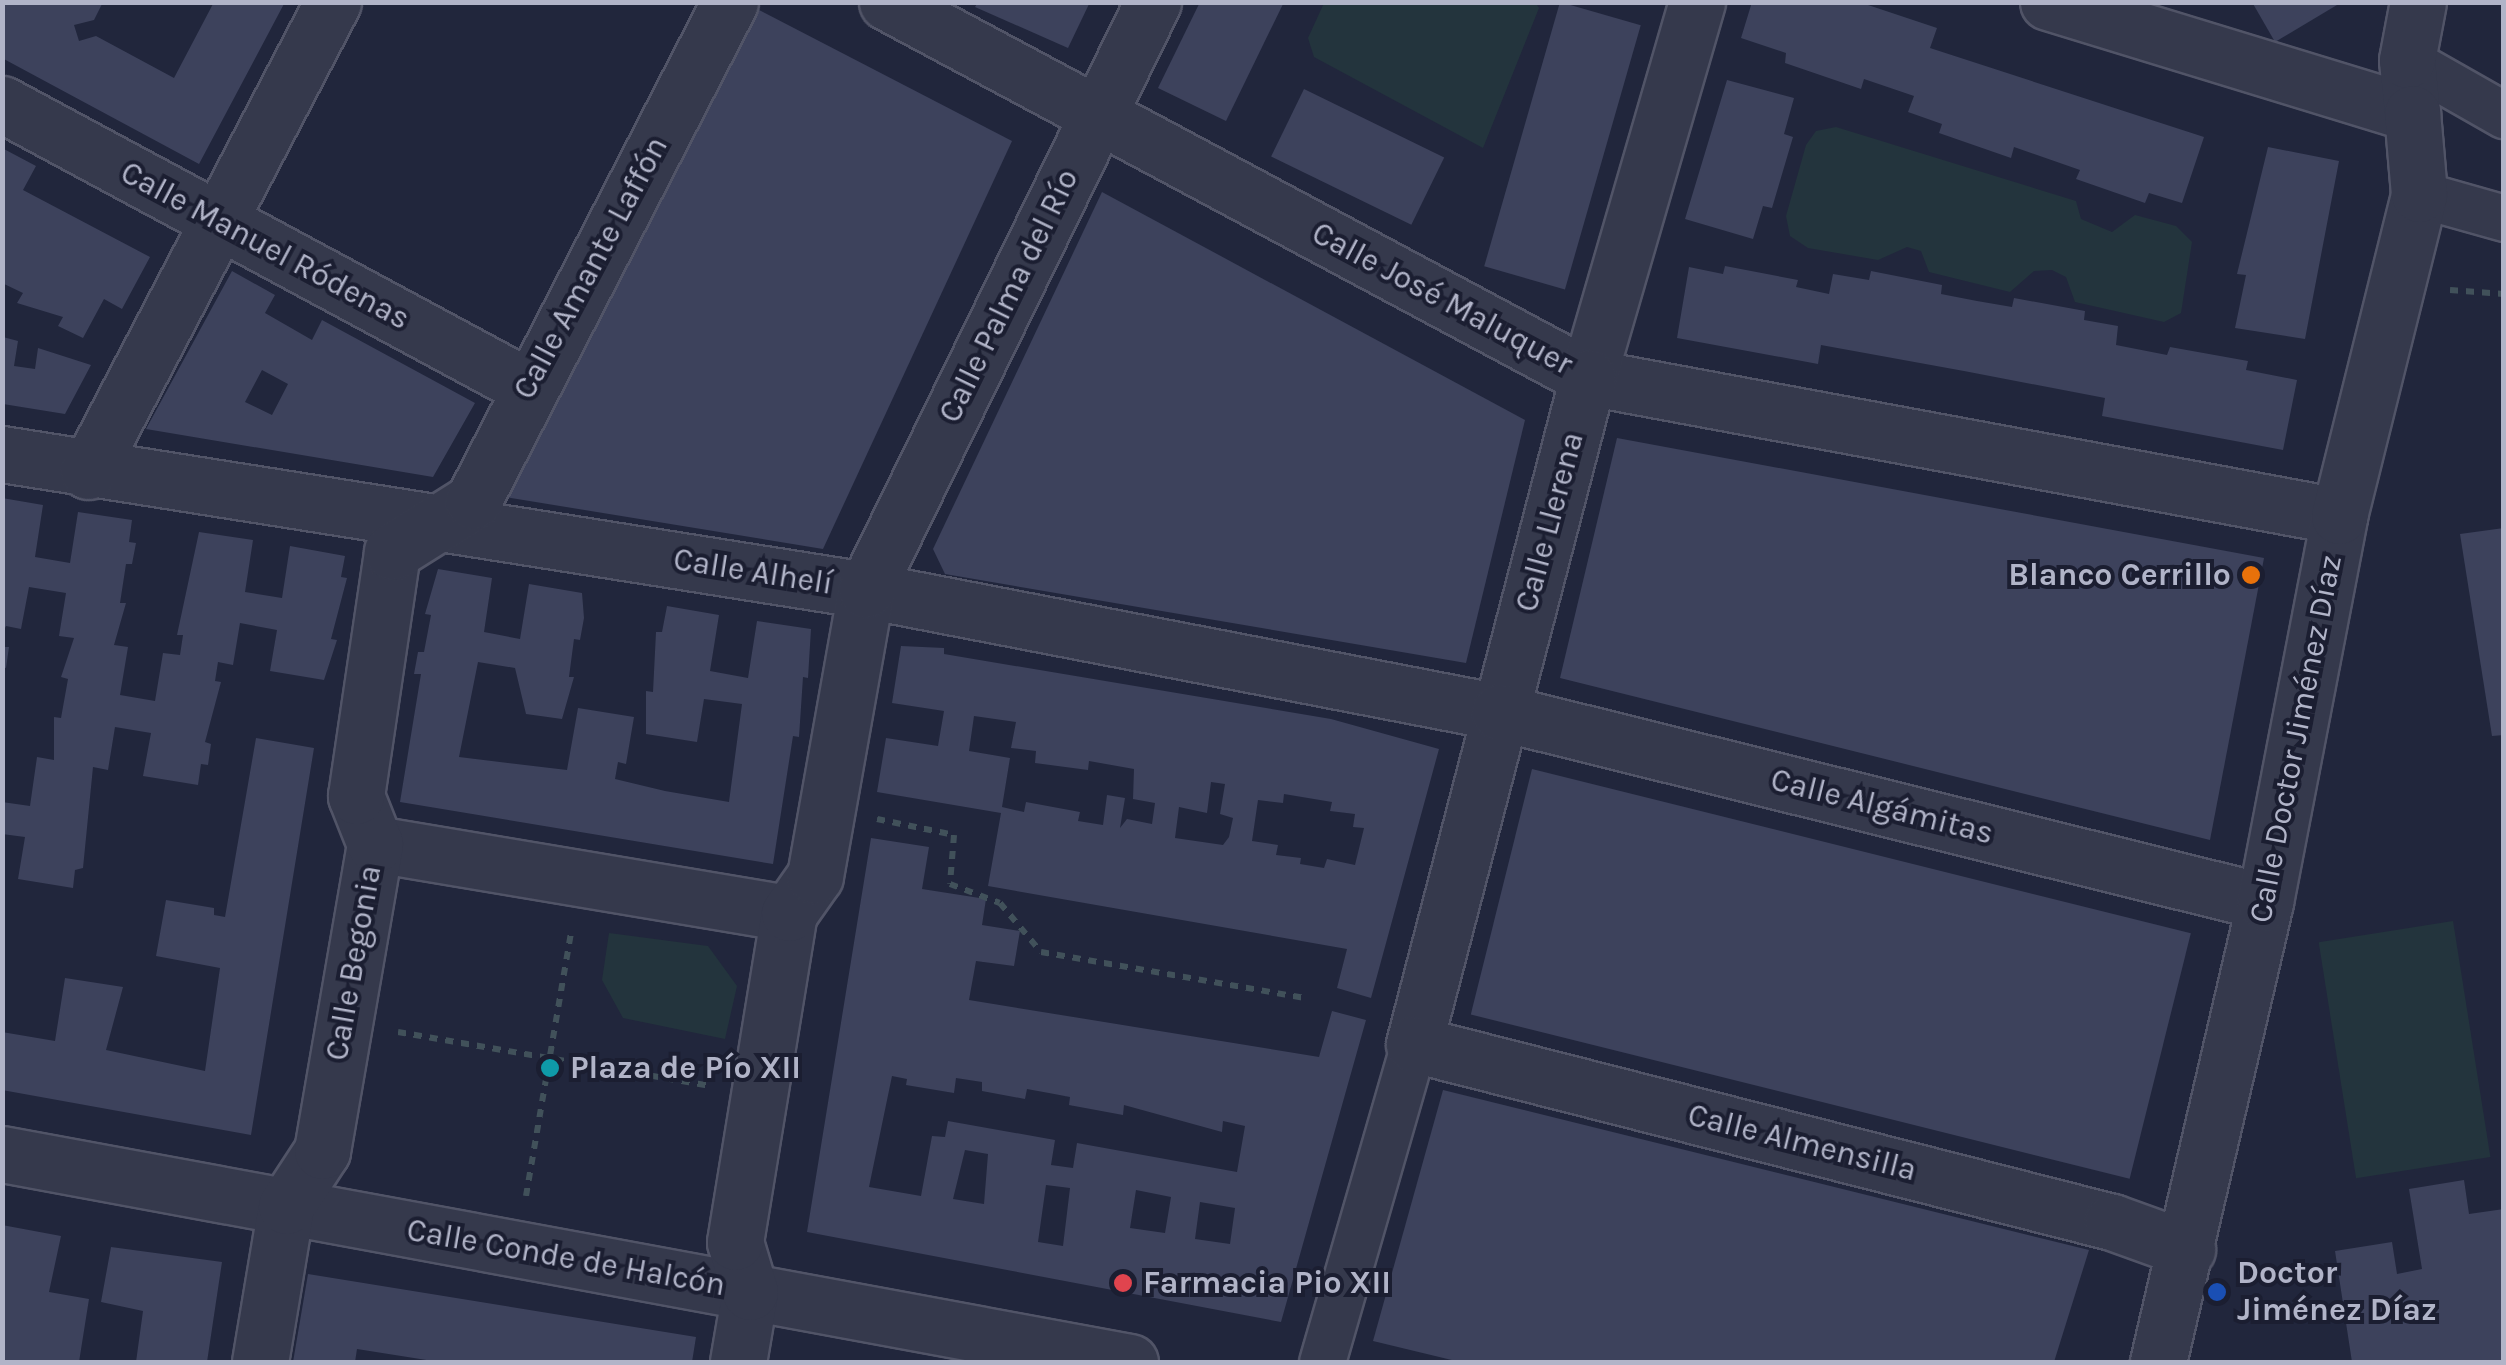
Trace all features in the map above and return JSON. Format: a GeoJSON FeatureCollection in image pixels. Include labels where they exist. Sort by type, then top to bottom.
{"type":"FeatureCollection","features":[{"type":"Feature","properties":{"kind":"street"},"geometry":{"type":"LineString","coordinates":[[88,471],[333,2]]}},
{"type":"Feature","properties":{"kind":"street","name":"Calle Amante Laffón"},"geometry":{"type":"LineString","coordinates":[[440,522],[473,500],[730,2]]}},
{"type":"Feature","properties":{"kind":"street","name":"Calle José Maluquer"},"geometry":{"type":"LineString","coordinates":[[887,2],[1588,378],[2339,516]]}},
{"type":"Feature","properties":{"kind":"street","name":"Calle Palma del Río"},"geometry":{"type":"LineString","coordinates":[[789,913],[815,876],[866,590],[1153,2]]}},
{"type":"Feature","properties":{"kind":"street","name":"Calle Llerena"},"geometry":{"type":"LineString","coordinates":[[1414,1044],[1588,378],[1697,2]]}},
{"type":"Feature","properties":{"kind":"street"},"geometry":{"type":"LineString","coordinates":[[2048,2],[2412,114]]}},
{"type":"Feature","properties":{"kind":"street","name":"Calle Doctor Jiménez Díaz"},"geometry":{"type":"LineString","coordinates":[[2158,1362],[2266,902],[2339,516],[2418,194],[2407,60],[2418,2]]}},
{"type":"Feature","properties":{"kind":"street"},"geometry":{"type":"LineString","coordinates":[[2407,60],[2504,115]]}},
{"type":"Feature","properties":{"kind":"street","name":"Calle Manuel Ródenas"},"geometry":{"type":"LineString","coordinates":[[2,104],[528,387]]}},
{"type":"Feature","properties":{"kind":"street"},"geometry":{"type":"LineString","coordinates":[[2418,194],[2504,218]]}},
{"type":"Feature","properties":{"kind":"street","name":"Calle Alhelí"},"geometry":{"type":"LineString","coordinates":[[2,454],[88,471],[866,590],[1499,712]]}},
{"type":"Feature","properties":{"kind":"street","name":"Calle Begonia"},"geometry":{"type":"LineString","coordinates":[[260,1362],[286,1206],[322,1151],[374,844],[356,796],[392,552],[440,522]]}},
{"type":"Feature","properties":{"kind":"street","name":"Calle Algámitas"},"geometry":{"type":"LineString","coordinates":[[1499,712],[2266,902]]}},
{"type":"Feature","properties":{"kind":"street"},"geometry":{"type":"LineString","coordinates":[[374,844],[789,913],[735,1242],[750,1292],[738,1362]]}},
{"type":"Feature","properties":{"kind":"street"},"geometry":{"type":"LineString","coordinates":[[1322,1362],[1414,1044]]}},
{"type":"Feature","properties":{"kind":"street","name":"Calle Almensilla"},"geometry":{"type":"LineString","coordinates":[[1414,1044],[2124,1225],[2187,1249]]}},
{"type":"Feature","properties":{"kind":"street","name":"Calle Conde de Halcón"},"geometry":{"type":"LineString","coordinates":[[2,1154],[1130,1362]]}},
{"type":"Feature","properties":{"kind":"path"},"geometry":{"type":"LineString","coordinates":[[2446,290],[2504,294]]}},
{"type":"Feature","properties":{"kind":"path"},"geometry":{"type":"LineString","coordinates":[[827,809],[954,835],[950,884],[1000,902],[1040,952],[1305,998]]}},
{"type":"Feature","properties":{"kind":"path"},"geometry":{"type":"LineString","coordinates":[[522,1216],[575,911]]}},
{"type":"Feature","properties":{"kind":"path"},"geometry":{"type":"LineString","coordinates":[[377,1028],[722,1088]]}},
{"type":"Feature","properties":{"kind":"shaded area"},"geometry":{"type":"Polygon","coordinates":[[[1535,2],[1539,8],[1483,148],[1314,57],[1308,38],[1324,3],[1535,2]]]}},
{"type":"Feature","properties":{"kind":"shaded area"},"geometry":{"type":"Polygon","coordinates":[[[1836,127],[2076,201],[2081,219],[2112,232],[2135,215],[2176,226],[2192,242],[2181,313],[2164,322],[2075,302],[2066,277],[2052,270],[2034,271],[2010,292],[1929,272],[1921,251],[1907,247],[1878,260],[1808,248],[1790,236],[1786,216],[1806,145],[1816,131],[1836,127]]]}},
{"type":"Feature","properties":{"kind":"shaded area"},"geometry":{"type":"Polygon","coordinates":[[[2453,921],[2490,1157],[2356,1178],[2319,942],[2453,921]]]}},
{"type":"Feature","properties":{"kind":"shaded area"},"geometry":{"type":"Polygon","coordinates":[[[609,933],[708,946],[737,986],[725,1039],[623,1018],[602,980],[609,933]]]}},
{"type":"Feature","properties":{"kind":"building"},"geometry":{"type":"Polygon","coordinates":[[[2,2],[103,2],[94,20],[74,25],[79,41],[96,36],[174,78],[214,2],[285,2],[199,164],[2,58],[2,2]]]}},
{"type":"Feature","properties":{"kind":"building"},"geometry":{"type":"Polygon","coordinates":[[[978,2],[1090,2],[1068,48],[975,7],[978,2]]]}},
{"type":"Feature","properties":{"kind":"building"},"geometry":{"type":"Polygon","coordinates":[[[1200,2],[1284,2],[1226,121],[1158,88],[1200,2]]]}},
{"type":"Feature","properties":{"kind":"building"},"geometry":{"type":"Polygon","coordinates":[[[1560,2],[1641,25],[1565,290],[1484,266],[1560,2]]]}},
{"type":"Feature","properties":{"kind":"building"},"geometry":{"type":"Polygon","coordinates":[[[1752,2],[1859,2],[1937,28],[1930,48],[2204,137],[2182,203],[2149,193],[2145,203],[2076,179],[2080,170],[2014,147],[2011,158],[1939,133],[1942,124],[1908,112],[1914,96],[1864,79],[1861,89],[1785,63],[1786,53],[1741,38],[1752,2]]]}},
{"type":"Feature","properties":{"kind":"building"},"geometry":{"type":"Polygon","coordinates":[[[2252,2],[2342,2],[2275,42],[2252,2]]]}},
{"type":"Feature","properties":{"kind":"building"},"geometry":{"type":"Polygon","coordinates":[[[757,9],[1012,141],[823,549],[505,497],[757,9]]]}},
{"type":"Feature","properties":{"kind":"building"},"geometry":{"type":"Polygon","coordinates":[[[1727,80],[1794,98],[1784,134],[1793,137],[1772,208],[1763,206],[1753,239],[1685,219],[1727,80]]]}},
{"type":"Feature","properties":{"kind":"building"},"geometry":{"type":"Polygon","coordinates":[[[1304,89],[1444,157],[1411,225],[1271,156],[1304,89]]]}},
{"type":"Feature","properties":{"kind":"building"},"geometry":{"type":"Polygon","coordinates":[[[2268,147],[2339,161],[2305,339],[2235,328],[2246,275],[2237,274],[2268,147]]]}},
{"type":"Feature","properties":{"kind":"building"},"geometry":{"type":"Polygon","coordinates":[[[2,148],[36,166],[23,190],[150,257],[122,309],[104,299],[83,338],[58,326],[63,317],[17,303],[23,293],[2,283],[2,148]]]}},
{"type":"Feature","properties":{"kind":"building"},"geometry":{"type":"Polygon","coordinates":[[[1102,192],[1525,420],[1466,663],[945,574],[933,549],[1102,192]]]}},
{"type":"Feature","properties":{"kind":"building"},"geometry":{"type":"Polygon","coordinates":[[[1725,266],[1798,280],[1796,287],[1829,294],[1833,274],[1869,280],[1871,271],[1942,285],[1941,294],[1977,301],[2012,307],[2014,298],[2085,311],[2084,320],[2118,326],[2116,345],[2167,355],[2170,347],[2248,361],[2246,370],[2297,380],[2283,450],[2102,416],[2105,398],[1964,371],[1821,345],[1818,364],[1677,338],[1689,267],[1723,274],[1725,266]]]}},
{"type":"Feature","properties":{"kind":"building"},"geometry":{"type":"Polygon","coordinates":[[[232,271],[275,295],[265,313],[312,340],[322,320],[475,403],[433,477],[146,429],[232,271]],[[262,370],[245,402],[272,415],[288,384],[262,370]]]}},
{"type":"Feature","properties":{"kind":"building"},"geometry":{"type":"Polygon","coordinates":[[[3,337],[18,341],[14,366],[35,369],[38,348],[91,365],[65,414],[3,404],[3,337]]]}},
{"type":"Feature","properties":{"kind":"building"},"geometry":{"type":"Polygon","coordinates":[[[1617,438],[2264,558],[2210,840],[1560,678],[1617,438]]]}},
{"type":"Feature","properties":{"kind":"building"},"geometry":{"type":"Polygon","coordinates":[[[2,498],[43,505],[35,557],[70,563],[78,512],[132,520],[129,542],[136,543],[132,564],[126,564],[120,603],[126,603],[114,645],[128,647],[120,695],[155,701],[163,653],[180,655],[183,635],[177,635],[199,532],[253,540],[245,592],[282,598],[290,546],[345,556],[341,577],[347,578],[331,639],[337,640],[324,680],[270,671],[277,630],[240,623],[233,665],[218,662],[215,681],[221,682],[205,742],[211,744],[208,765],[201,764],[198,785],[143,776],[151,733],[115,727],[108,770],[93,767],[83,868],[75,870],[73,888],[18,879],[25,837],[2,834],[2,802],[30,806],[37,757],[54,760],[54,717],[61,718],[68,679],[61,677],[74,638],[59,636],[66,593],[29,587],[21,629],[6,626],[2,634],[2,498]]]}},
{"type":"Feature","properties":{"kind":"building"},"geometry":{"type":"Polygon","coordinates":[[[2504,528],[2504,735],[2492,736],[2460,534],[2504,528]]]}},
{"type":"Feature","properties":{"kind":"building"},"geometry":{"type":"Polygon","coordinates":[[[438,569],[492,578],[484,632],[520,639],[529,584],[582,593],[584,618],[580,640],[574,639],[569,677],[574,677],[562,719],[526,714],[515,668],[478,662],[459,757],[567,770],[578,708],[634,717],[626,764],[618,762],[615,779],[729,802],[742,704],[704,699],[697,742],[646,734],[646,691],[653,692],[656,632],[662,632],[667,606],[719,615],[710,671],[748,678],[757,621],[811,629],[799,737],[793,736],[773,864],[400,802],[421,674],[414,674],[418,652],[424,652],[431,615],[425,614],[438,569]]]}},
{"type":"Feature","properties":{"kind":"building"},"geometry":{"type":"Polygon","coordinates":[[[901,646],[944,648],[944,654],[1331,719],[1439,749],[1371,998],[1337,988],[1347,949],[988,886],[1001,813],[877,792],[886,738],[938,746],[944,711],[892,703],[901,646]],[[974,716],[969,751],[1010,758],[1002,807],[1024,812],[1026,802],[1080,812],[1078,821],[1103,825],[1107,795],[1125,798],[1120,828],[1127,819],[1152,824],[1155,803],[1133,799],[1134,769],[1089,761],[1088,770],[1035,763],[1036,751],[1011,748],[1016,722],[974,716]],[[1211,782],[1207,813],[1179,807],[1175,838],[1223,845],[1233,818],[1220,814],[1225,784],[1211,782]],[[1284,794],[1283,803],[1258,800],[1252,841],[1278,845],[1276,855],[1301,858],[1300,864],[1324,868],[1327,859],[1355,865],[1364,828],[1353,827],[1355,814],[1330,811],[1332,802],[1284,794]]]}},
{"type":"Feature","properties":{"kind":"building"},"geometry":{"type":"Polygon","coordinates":[[[2,647],[9,647],[6,668],[2,667],[2,647]]]}},
{"type":"Feature","properties":{"kind":"building"},"geometry":{"type":"Polygon","coordinates":[[[256,738],[314,748],[251,1135],[2,1090],[2,1032],[55,1041],[65,978],[123,987],[106,1050],[205,1071],[220,968],[156,956],[166,900],[214,908],[214,915],[225,917],[256,738]]]}},
{"type":"Feature","properties":{"kind":"building"},"geometry":{"type":"Polygon","coordinates":[[[1532,769],[2191,933],[2130,1179],[1471,1014],[1532,769]]]}},
{"type":"Feature","properties":{"kind":"building"},"geometry":{"type":"Polygon","coordinates":[[[871,838],[929,847],[922,889],[986,899],[982,925],[1020,931],[1014,966],[976,961],[969,1000],[1319,1057],[1332,1011],[1366,1020],[1281,1322],[807,1232],[871,838]],[[892,1076],[869,1187],[921,1196],[932,1136],[945,1137],[948,1121],[1055,1140],[1051,1165],[1073,1168],[1077,1143],[1237,1172],[1245,1126],[1223,1121],[1222,1132],[1124,1105],[1123,1115],[1069,1105],[1070,1097],[1027,1089],[1025,1099],[982,1091],[982,1082],[956,1078],[954,1093],[906,1085],[907,1079],[892,1076]],[[965,1150],[953,1199],[984,1204],[988,1154],[965,1150]],[[1046,1185],[1038,1242],[1063,1246],[1070,1188],[1046,1185]],[[1136,1190],[1130,1228],[1165,1233],[1171,1197],[1136,1190]],[[1200,1202],[1195,1239],[1230,1244],[1235,1208],[1200,1202]]]}},
{"type":"Feature","properties":{"kind":"building"},"geometry":{"type":"Polygon","coordinates":[[[1443,1090],[2089,1250],[2054,1362],[1460,1362],[1373,1341],[1443,1090]]]}},
{"type":"Feature","properties":{"kind":"building"},"geometry":{"type":"Polygon","coordinates":[[[2464,1180],[2469,1214],[2504,1209],[2504,1362],[2352,1362],[2335,1251],[2392,1242],[2397,1274],[2422,1269],[2409,1189],[2464,1180]]]}},
{"type":"Feature","properties":{"kind":"building"},"geometry":{"type":"Polygon","coordinates":[[[2,1225],[61,1236],[49,1292],[89,1299],[79,1362],[2,1362],[2,1225]]]}},
{"type":"Feature","properties":{"kind":"building"},"geometry":{"type":"Polygon","coordinates":[[[111,1247],[222,1262],[207,1362],[136,1362],[143,1311],[101,1302],[111,1247]]]}},
{"type":"Feature","properties":{"kind":"building"},"geometry":{"type":"Polygon","coordinates":[[[308,1274],[696,1337],[692,1362],[439,1362],[357,1349],[355,1362],[293,1362],[308,1274]]]}},
{"type":"Feature","properties":{"kind":"place","name":"Blanco Cerrillo"},"geometry":{"type":"Point","coordinates":[2251,575]}},
{"type":"Feature","properties":{"kind":"place","name":"Plaza de Pío XII"},"geometry":{"type":"Point","coordinates":[550,1068]}},
{"type":"Feature","properties":{"kind":"place","name":"Farmacia Pio XII"},"geometry":{"type":"Point","coordinates":[1123,1283]}},
{"type":"Feature","properties":{"kind":"place","name":"Doctor Jiménez Díaz"},"geometry":{"type":"Point","coordinates":[2217,1292]}}]}
